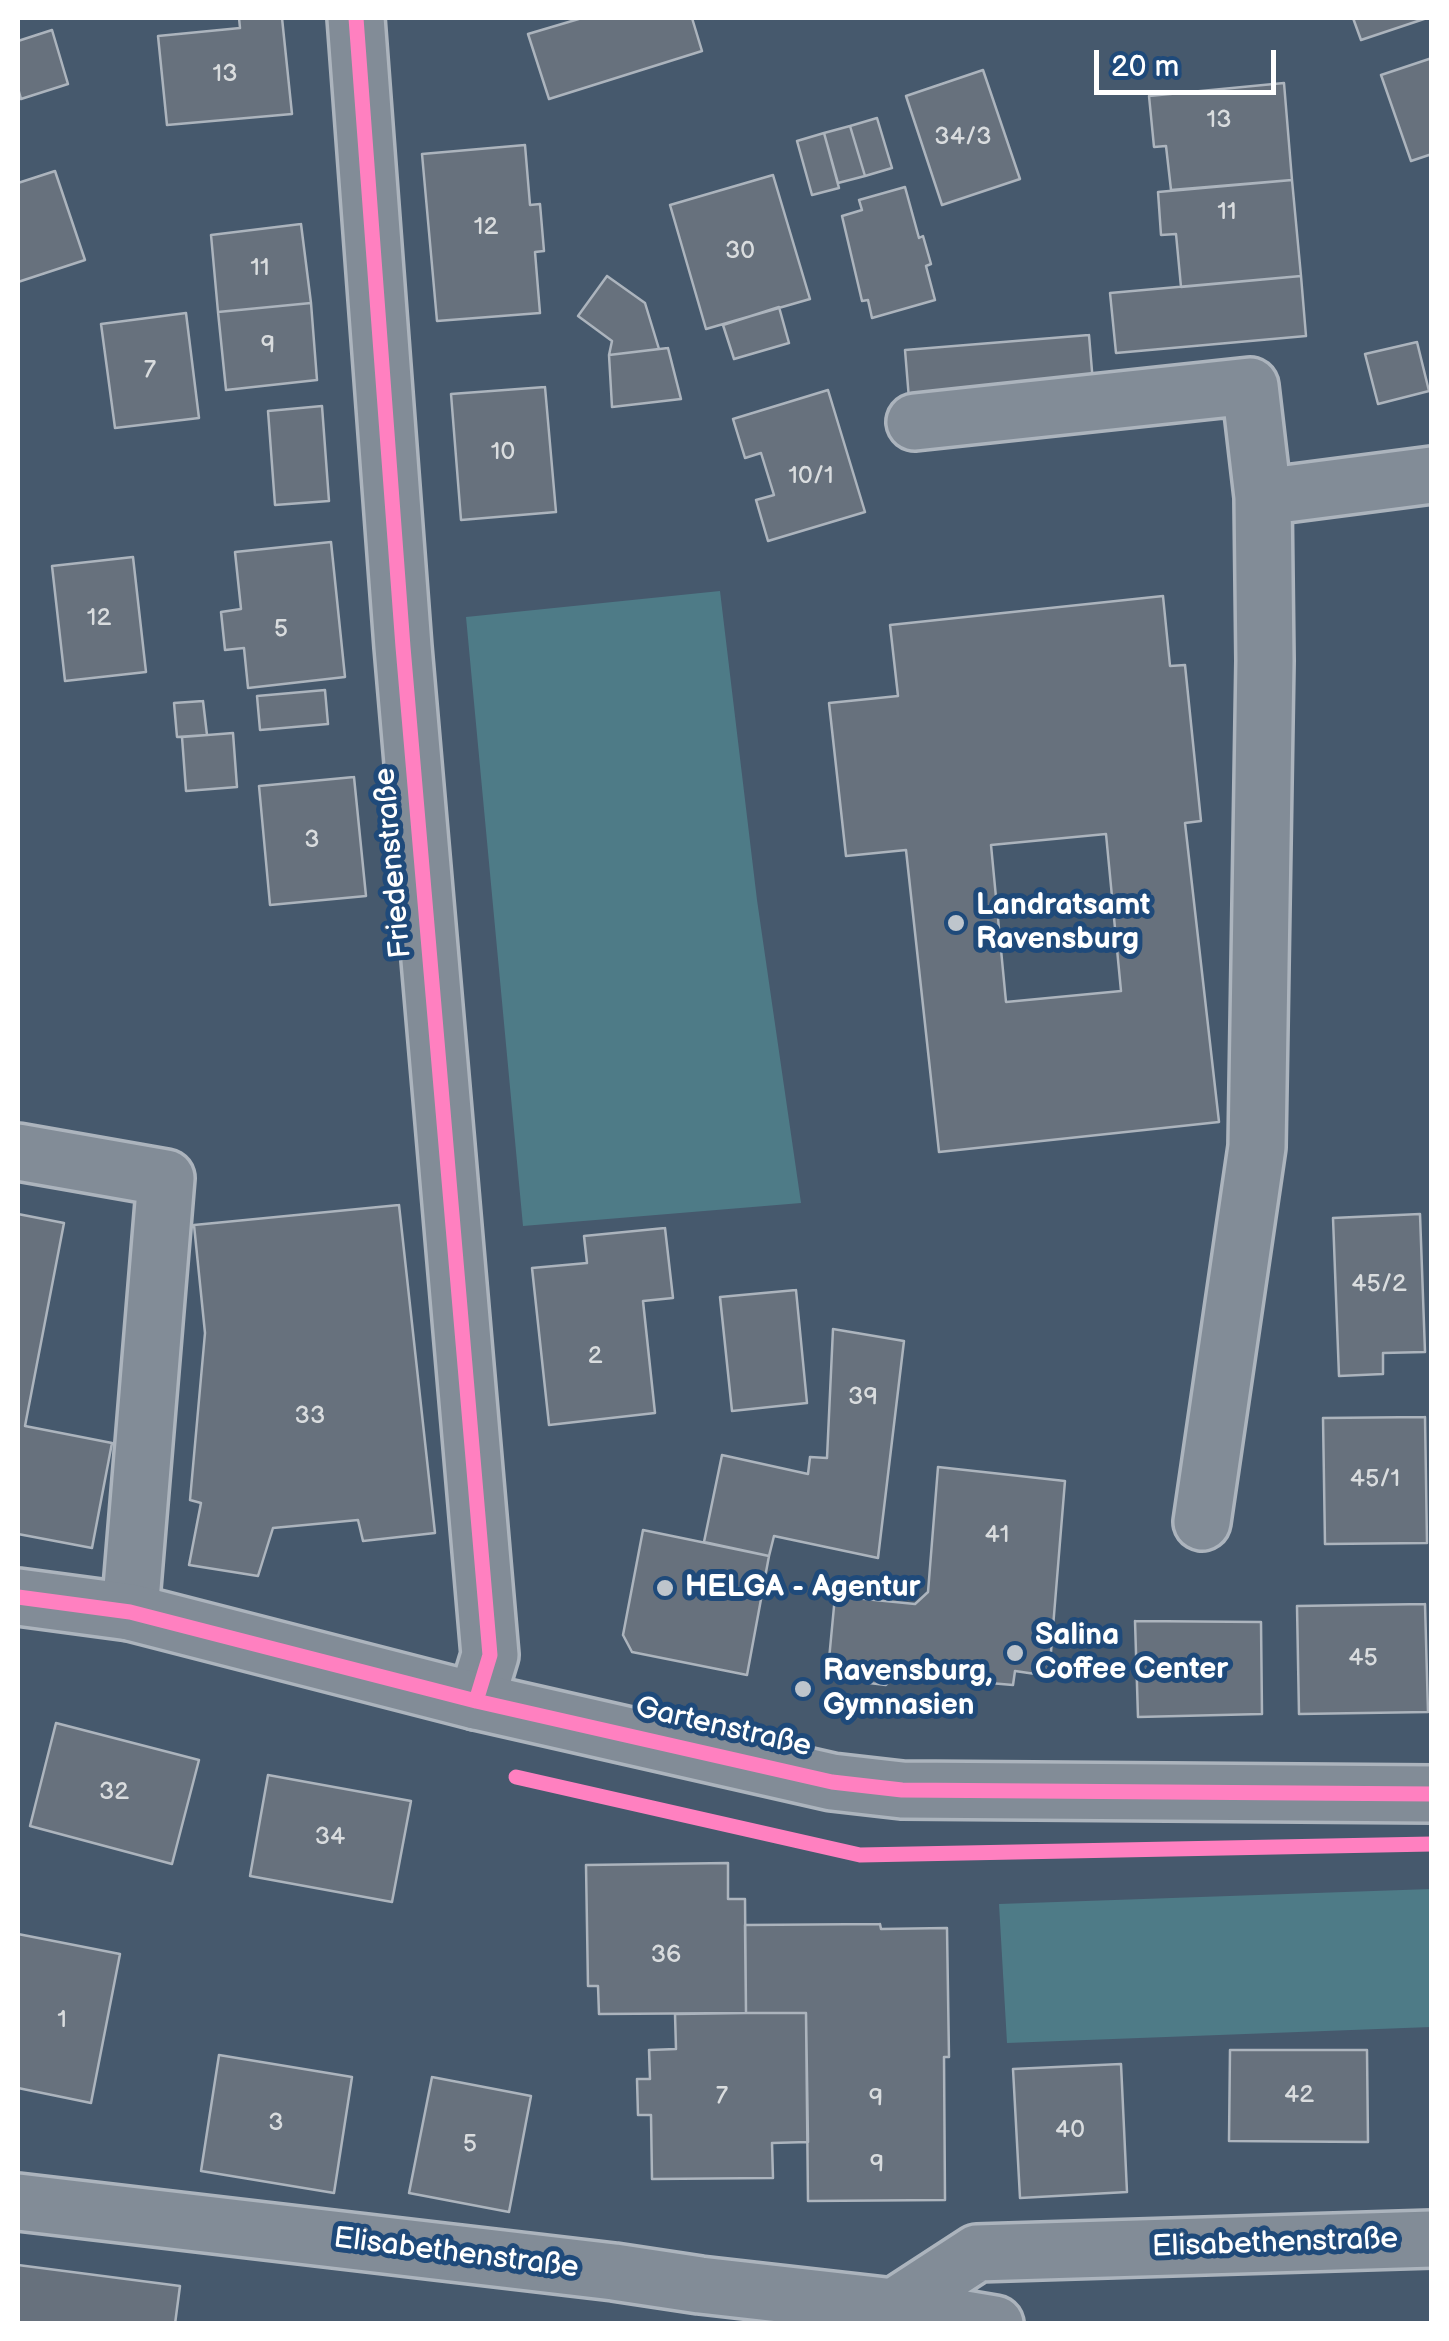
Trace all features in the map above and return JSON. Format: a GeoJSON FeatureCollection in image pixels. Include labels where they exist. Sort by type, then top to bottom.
{"type":"FeatureCollection","features":[{"type":"Feature","properties":{"kind":"street","name":"Friedenstraße"},"geometry":{"type":"LineString","coordinates":[[356,18],[405,666],[490,1655],[476,1701]]}},
{"type":"Feature","properties":{"kind":"street"},"geometry":{"type":"LineString","coordinates":[[915,422],[1250,386],[1263,496],[1265,661],[1258,1147],[1202,1522]]}},
{"type":"Feature","properties":{"kind":"street"},"geometry":{"type":"LineString","coordinates":[[1263,496],[1432,474]]}},
{"type":"Feature","properties":{"kind":"street"},"geometry":{"type":"LineString","coordinates":[[18,1152],[166,1178],[130,1612]]}},
{"type":"Feature","properties":{"kind":"street","name":"Gartenstraße"},"geometry":{"type":"LineString","coordinates":[[18,1597],[130,1612],[476,1701],[832,1782],[902,1790],[1432,1794]]}},
{"type":"Feature","properties":{"kind":"street","name":"Elisabethenstraße"},"geometry":{"type":"LineString","coordinates":[[18,2202],[894,2307],[995,2324]]}},
{"type":"Feature","properties":{"kind":"street","name":"Elisabethenstraße"},"geometry":{"type":"LineString","coordinates":[[894,2307],[977,2253],[1432,2238]]}},
{"type":"Feature","properties":{"kind":"green space"},"geometry":{"type":"Polygon","coordinates":[[[720,591],[757,900],[801,1203],[523,1226],[466,617],[720,591]]]}},
{"type":"Feature","properties":{"kind":"green space"},"geometry":{"type":"Polygon","coordinates":[[[1431,1889],[1431,2027],[1007,2043],[999,1904],[1431,1889]]]}},
{"type":"Feature","properties":{"kind":"building"},"geometry":{"type":"Polygon","coordinates":[[[239,18],[282,18],[292,114],[167,125],[158,36],[240,28],[239,18]]]}},
{"type":"Feature","properties":{"kind":"building"},"geometry":{"type":"Polygon","coordinates":[[[582,18],[692,18],[702,51],[549,99],[528,34],[582,18]]]}},
{"type":"Feature","properties":{"kind":"building"},"geometry":{"type":"Polygon","coordinates":[[[1353,18],[1427,18],[1361,40],[1353,18]]]}},
{"type":"Feature","properties":{"kind":"building"},"geometry":{"type":"Polygon","coordinates":[[[52,30],[68,84],[21,99],[18,41],[52,30]]]}},
{"type":"Feature","properties":{"kind":"building"},"geometry":{"type":"Polygon","coordinates":[[[1432,58],[1432,154],[1411,161],[1381,75],[1432,58]]]}},
{"type":"Feature","properties":{"kind":"building"},"geometry":{"type":"Polygon","coordinates":[[[983,70],[1020,179],[942,205],[906,96],[983,70]]]}},
{"type":"Feature","properties":{"kind":"building"},"geometry":{"type":"Polygon","coordinates":[[[1284,83],[1292,180],[1171,190],[1166,146],[1154,147],[1149,96],[1284,83]]]}},
{"type":"Feature","properties":{"kind":"building"},"geometry":{"type":"Polygon","coordinates":[[[877,118],[892,168],[865,176],[850,126],[877,118]]]}},
{"type":"Feature","properties":{"kind":"building"},"geometry":{"type":"Polygon","coordinates":[[[850,126],[865,176],[838,183],[824,133],[850,126]]]}},
{"type":"Feature","properties":{"kind":"building"},"geometry":{"type":"Polygon","coordinates":[[[824,133],[839,188],[812,195],[797,141],[824,133]]]}},
{"type":"Feature","properties":{"kind":"building"},"geometry":{"type":"Polygon","coordinates":[[[525,145],[530,205],[540,204],[544,251],[535,252],[540,313],[437,321],[422,154],[525,145]]]}},
{"type":"Feature","properties":{"kind":"building"},"geometry":{"type":"Polygon","coordinates":[[[55,171],[85,260],[18,282],[18,183],[55,171]]]}},
{"type":"Feature","properties":{"kind":"building"},"geometry":{"type":"Polygon","coordinates":[[[773,175],[810,299],[706,329],[670,205],[773,175]]]}},
{"type":"Feature","properties":{"kind":"building"},"geometry":{"type":"Polygon","coordinates":[[[1292,180],[1301,276],[1181,287],[1176,234],[1161,235],[1158,192],[1292,180]]]}},
{"type":"Feature","properties":{"kind":"building"},"geometry":{"type":"Polygon","coordinates":[[[905,187],[919,238],[923,236],[931,264],[926,266],[935,300],[872,318],[868,300],[862,301],[842,216],[862,210],[859,200],[905,187]]]}},
{"type":"Feature","properties":{"kind":"building"},"geometry":{"type":"Polygon","coordinates":[[[301,224],[311,303],[218,312],[211,235],[301,224]]]}},
{"type":"Feature","properties":{"kind":"building"},"geometry":{"type":"Polygon","coordinates":[[[607,276],[645,303],[659,349],[609,355],[612,341],[578,316],[607,276]]]}},
{"type":"Feature","properties":{"kind":"building"},"geometry":{"type":"Polygon","coordinates":[[[1301,276],[1306,336],[1116,353],[1110,293],[1301,276]]]}},
{"type":"Feature","properties":{"kind":"building"},"geometry":{"type":"Polygon","coordinates":[[[311,303],[317,380],[226,390],[218,312],[311,303]]]}},
{"type":"Feature","properties":{"kind":"building"},"geometry":{"type":"Polygon","coordinates":[[[779,307],[789,343],[734,359],[723,325],[779,307]]]}},
{"type":"Feature","properties":{"kind":"building"},"geometry":{"type":"Polygon","coordinates":[[[186,313],[199,418],[115,428],[101,324],[186,313]]]}},
{"type":"Feature","properties":{"kind":"building"},"geometry":{"type":"Polygon","coordinates":[[[1089,335],[1093,383],[909,399],[905,350],[1089,335]]]}},
{"type":"Feature","properties":{"kind":"building"},"geometry":{"type":"Polygon","coordinates":[[[1417,342],[1429,391],[1378,404],[1365,354],[1417,342]]]}},
{"type":"Feature","properties":{"kind":"building"},"geometry":{"type":"Polygon","coordinates":[[[668,348],[681,399],[612,407],[609,355],[668,348]]]}},
{"type":"Feature","properties":{"kind":"building"},"geometry":{"type":"Polygon","coordinates":[[[545,387],[556,512],[461,520],[451,394],[545,387]]]}},
{"type":"Feature","properties":{"kind":"building"},"geometry":{"type":"Polygon","coordinates":[[[828,390],[865,512],[768,541],[756,500],[774,495],[761,453],[745,458],[733,419],[828,390]]]}},
{"type":"Feature","properties":{"kind":"building"},"geometry":{"type":"Polygon","coordinates":[[[322,406],[329,501],[275,505],[268,411],[322,406]]]}},
{"type":"Feature","properties":{"kind":"building"},"geometry":{"type":"Polygon","coordinates":[[[331,542],[345,677],[248,688],[244,648],[225,650],[221,612],[241,609],[235,552],[331,542]]]}},
{"type":"Feature","properties":{"kind":"building"},"geometry":{"type":"Polygon","coordinates":[[[133,557],[146,672],[65,681],[52,566],[133,557]]]}},
{"type":"Feature","properties":{"kind":"building","name":"Landratsamt Ravensburg"},"geometry":{"type":"Polygon","coordinates":[[[1163,596],[1170,666],[1185,665],[1201,821],[1185,823],[1219,1122],[939,1152],[906,850],[846,856],[829,703],[898,696],[890,625],[1163,596]],[[1106,834],[991,845],[1006,1002],[1121,991],[1106,834]]]}},
{"type":"Feature","properties":{"kind":"building"},"geometry":{"type":"Polygon","coordinates":[[[325,690],[328,724],[260,730],[257,696],[325,690]]]}},
{"type":"Feature","properties":{"kind":"building"},"geometry":{"type":"Polygon","coordinates":[[[203,701],[207,735],[177,737],[174,703],[203,701]]]}},
{"type":"Feature","properties":{"kind":"building"},"geometry":{"type":"Polygon","coordinates":[[[233,733],[237,787],[186,791],[182,737],[233,733]]]}},
{"type":"Feature","properties":{"kind":"building"},"geometry":{"type":"Polygon","coordinates":[[[354,777],[366,896],[270,905],[259,786],[354,777]]]}},
{"type":"Feature","properties":{"kind":"building"},"geometry":{"type":"Polygon","coordinates":[[[399,1205],[435,1533],[363,1541],[358,1520],[273,1528],[258,1576],[189,1565],[201,1503],[190,1500],[205,1333],[194,1225],[399,1205]]]}},
{"type":"Feature","properties":{"kind":"building"},"geometry":{"type":"Polygon","coordinates":[[[18,1214],[64,1223],[25,1426],[112,1443],[92,1548],[18,1534],[18,1214]]]}},
{"type":"Feature","properties":{"kind":"building"},"geometry":{"type":"Polygon","coordinates":[[[1420,1214],[1425,1352],[1383,1353],[1383,1374],[1339,1376],[1333,1218],[1420,1214]]]}},
{"type":"Feature","properties":{"kind":"building"},"geometry":{"type":"Polygon","coordinates":[[[665,1228],[673,1298],[643,1301],[655,1413],[549,1425],[532,1268],[587,1263],[584,1236],[665,1228]]]}},
{"type":"Feature","properties":{"kind":"building"},"geometry":{"type":"Polygon","coordinates":[[[796,1290],[807,1403],[732,1411],[720,1297],[796,1290]]]}},
{"type":"Feature","properties":{"kind":"building"},"geometry":{"type":"Polygon","coordinates":[[[833,1329],[904,1341],[878,1558],[774,1536],[769,1556],[704,1542],[722,1455],[808,1474],[810,1457],[827,1458],[833,1329]]]}},
{"type":"Feature","properties":{"kind":"building"},"geometry":{"type":"Polygon","coordinates":[[[1425,1417],[1427,1543],[1325,1544],[1323,1418],[1425,1417]]]}},
{"type":"Feature","properties":{"kind":"building"},"geometry":{"type":"Polygon","coordinates":[[[938,1467],[1065,1481],[1049,1676],[1015,1671],[1013,1685],[895,1675],[886,1685],[869,1683],[852,1671],[828,1670],[835,1596],[915,1604],[928,1592],[938,1467]]]}},
{"type":"Feature","properties":{"kind":"building"},"geometry":{"type":"Polygon","coordinates":[[[643,1530],[769,1556],[747,1675],[632,1652],[623,1635],[643,1530]]]}},
{"type":"Feature","properties":{"kind":"building"},"geometry":{"type":"Polygon","coordinates":[[[1425,1604],[1428,1712],[1299,1714],[1297,1606],[1425,1604]]]}},
{"type":"Feature","properties":{"kind":"building"},"geometry":{"type":"Polygon","coordinates":[[[1135,1621],[1261,1622],[1262,1714],[1138,1717],[1135,1621]]]}},
{"type":"Feature","properties":{"kind":"building"},"geometry":{"type":"Polygon","coordinates":[[[56,1723],[199,1760],[172,1864],[30,1826],[56,1723]]]}},
{"type":"Feature","properties":{"kind":"building"},"geometry":{"type":"Polygon","coordinates":[[[268,1775],[411,1801],[392,1902],[250,1876],[268,1775]]]}},
{"type":"Feature","properties":{"kind":"building"},"geometry":{"type":"Polygon","coordinates":[[[728,1863],[728,1899],[745,1899],[746,2013],[599,2014],[598,1986],[588,1986],[586,1865],[728,1863]]]}},
{"type":"Feature","properties":{"kind":"building"},"geometry":{"type":"Polygon","coordinates":[[[880,1924],[881,1929],[947,1928],[945,2200],[808,2201],[806,2013],[746,2013],[745,1925],[880,1924]]]}},
{"type":"Feature","properties":{"kind":"building"},"geometry":{"type":"Polygon","coordinates":[[[18,1934],[120,1954],[91,2103],[18,2088],[18,1934]]]}},
{"type":"Feature","properties":{"kind":"building"},"geometry":{"type":"Polygon","coordinates":[[[806,2013],[808,2142],[772,2143],[773,2178],[652,2179],[651,2115],[638,2115],[637,2079],[650,2079],[649,2050],[676,2049],[675,2014],[806,2013]]]}},
{"type":"Feature","properties":{"kind":"building"},"geometry":{"type":"Polygon","coordinates":[[[1230,2050],[1367,2050],[1368,2142],[1229,2141],[1230,2050]]]}},
{"type":"Feature","properties":{"kind":"building"},"geometry":{"type":"Polygon","coordinates":[[[219,2055],[352,2077],[334,2193],[201,2171],[219,2055]]]}},
{"type":"Feature","properties":{"kind":"building"},"geometry":{"type":"Polygon","coordinates":[[[1121,2064],[1127,2192],[1020,2198],[1013,2069],[1121,2064]]]}},
{"type":"Feature","properties":{"kind":"building"},"geometry":{"type":"Polygon","coordinates":[[[432,2077],[531,2096],[509,2212],[409,2193],[432,2077]]]}},
{"type":"Feature","properties":{"kind":"building"},"geometry":{"type":"Polygon","coordinates":[[[18,2265],[180,2286],[175,2324],[18,2324],[18,2265]]]}},
{"type":"Feature","properties":{"kind":"cycle path"},"geometry":{"type":"LineString","coordinates":[[356,18],[403,647],[490,1655],[476,1701]]}},
{"type":"Feature","properties":{"kind":"cycle path"},"geometry":{"type":"LineString","coordinates":[[18,1597],[130,1612],[476,1701],[832,1782],[902,1790],[1432,1794]]}},
{"type":"Feature","properties":{"kind":"cycle path"},"geometry":{"type":"LineString","coordinates":[[516,1777],[860,1855],[1432,1844]]}},
{"type":"Feature","properties":{"kind":"place","name":"Landratsamt Ravensburg"},"geometry":{"type":"Point","coordinates":[956,923]}},
{"type":"Feature","properties":{"kind":"place","name":"HELGA - Agentur"},"geometry":{"type":"Point","coordinates":[665,1588]}},
{"type":"Feature","properties":{"kind":"place","name":"Salina Coffee Center"},"geometry":{"type":"Point","coordinates":[1015,1653]}},
{"type":"Feature","properties":{"kind":"place","name":"Ravensburg, Gymnasien"},"geometry":{"type":"Point","coordinates":[803,1689]}}]}
